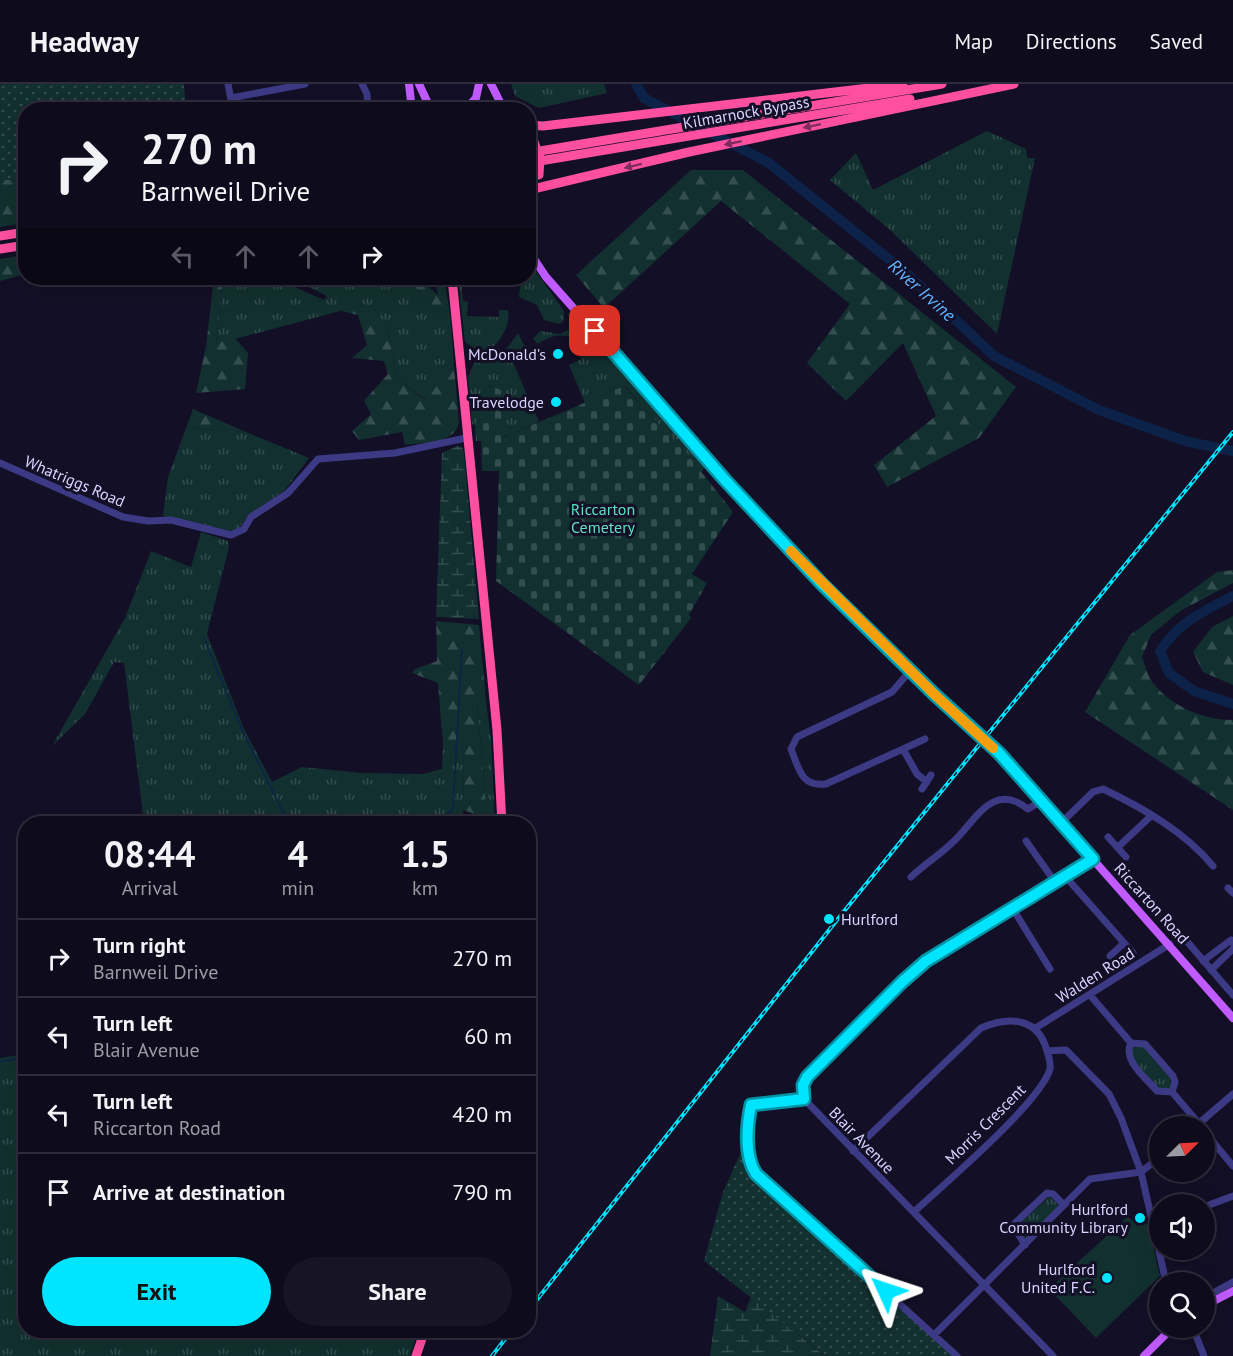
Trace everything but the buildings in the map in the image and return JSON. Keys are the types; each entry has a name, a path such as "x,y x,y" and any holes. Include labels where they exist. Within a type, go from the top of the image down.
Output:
{"highway":[{"path":"536,124 724,107 903,84"},
{"name":"Kilmarnock Bypass","path":"536,152 942,84"},
{"name":"Kilmarnock Bypass","path":"536,162 1005,84"},
{"path":"536,190 689,152 1014,84"},
{"path":"536,147 539,153 539,175 536,181"},
{"path":"1,236 18,233"},
{"path":"0,249 18,247"},
{"path":"453,285 494,706 501,816"},
{"path":"416,1356 422,1338"}],"main road":[{"path":"409,84 411,102"},
{"path":"419,84 427,102"},
{"path":"472,102 476,98 479,84"},
{"path":"491,84 500,102"},
{"name":"Riccarton Road","path":"536,262 546,277 725,480 822,584 910,671 999,753 1233,1018"},
{"path":"1215,1300 1233,1291"},
{"path":"1144,1356 1162,1338"}],"street":[{"path":"228,84 232,102"},
{"path":"231,98 305,84"},
{"path":"362,84 367,94 368,102"},
{"name":"Whatriggs Road","path":"0,463 123,517 148,521 171,520 231,535 244,529 251,517 288,492 318,459 395,453 466,438"},
{"path":"910,671 892,693 797,737 790,749 806,782 813,786 826,784 925,739"},
{"path":"903,749 917,774 927,782"},
{"path":"1061,823 1093,792 1103,789 1196,845 1213,866"},
{"path":"911,876 956,840 986,806 1008,799 1016,800 1028,809 1041,801"},
{"path":"1118,847 1151,816"},
{"path":"1108,837 1126,857"},
{"path":"1026,842 1055,882"},
{"path":"957,1356 750,1166 748,1119 751,1105 804,1099 803,1085 807,1077 926,961 1093,859"},
{"path":"1065,876 1133,953"},
{"path":"1013,909 1050,969"},
{"name":"Riccarton Road","path":"1166,917 1233,995"},
{"path":"1203,961 1226,942 1231,940 1233,943"},
{"path":"1110,956 1124,943"},
{"name":"Walden Road","path":"1034,1029 1170,944"},
{"path":"1211,970 1233,949"},
{"path":"1090,995 1131,1043 1145,1044 1166,1068 1175,1082 1172,1092"},
{"path":"853,1151 981,1028 1000,1020 1020,1021 1034,1029 1045,1041 1047,1051 1066,1050 1109,1094 1141,1172 1149,1202"},
{"path":"1131,1043 1127,1050 1129,1058 1157,1091 1172,1092 1190,1116"},
{"name":"Morris Crescent","path":"914,1212 1032,1097 1046,1080 1051,1065 1047,1051"},
{"path":"1209,1116 1233,1094"},
{"name":"Blair Avenue","path":"804,1099 1053,1356"},
{"path":"1215,1144 1233,1166"},
{"path":"934,1335 1090,1179 1141,1172 1149,1166"},
{"path":"1025,1245 1013,1226 1047,1192 1053,1194 1064,1206"},
{"path":"1215,1202 1233,1196"},
{"path":"1215,1292 1233,1282"},
{"path":"1197,1338 1204,1356"}],"green space":[{"path":"0,84 184,84 185,102 18,102 18,180 0,180"},
{"path":"511,84 604,84 607,93 539,108 536,106 536,102 527,102 515,96"},
{"path":"987,131 1026,149 1027,158 1035,158 997,334 888,228 830,180 856,153 873,190"},
{"path":"691,170 743,170 1016,387 979,438 887,487 874,465 936,416 903,343 846,401 807,363 850,304 721,201 604,308 576,275"},
{"path":"0,180 18,180 18,224 0,227"},
{"path":"18,256 18,276 0,281 0,259"},
{"path":"536,271 564,311 564,320 560,324 544,320 537,305 519,297 520,285 536,285"},
{"path":"213,285 222,285 216,343 235,338 248,353 245,389 196,393 206,346"},
{"path":"222,285 290,285 324,300 327,296 305,285 413,285 442,317 450,313 454,365 426,400 396,378 388,328 370,303 216,344"},
{"path":"413,285 426,285 438,295 436,285 445,285 450,313 442,317"},
{"path":"459,285 462,285 463,301 468,302 467,316 499,317 499,310 508,310 509,315 504,332 489,350 477,350 465,342"},
{"path":"370,303 388,328 396,378 425,400 454,365 459,423 451,435 437,441 405,445 402,432 359,440 352,431 371,414 364,401 388,374 384,361 352,358 367,345 358,315 341,311"},
{"path":"574,327 584,332 619,365 707,466 701,472 625,386 585,403 569,365 581,359 575,339 556,336 538,344 533,339 540,331 560,334"},
{"path":"518,333 525,347 514,352 511,358 539,422 503,437 501,390 491,386 475,425 472,424 468,377 474,363 495,359 502,355"},
{"name":"Riccarton Cemetery","path":"491,386 501,390 504,437 624,386 692,460 733,512 692,574 707,583 689,615 691,618 639,685 496,581 499,471 482,471 481,441 476,441 475,425"},
{"path":"193,409 246,432 186,428"},
{"path":"186,428 246,432 309,458 285,490 247,517 238,530 229,531 163,516 168,477"},
{"path":"457,446 462,447 464,453 479,619 436,617 442,453"},
{"path":"201,532 228,541 229,547 207,634 244,729 272,782 302,767 362,773 422,774 442,769 443,745 464,742 463,816 143,816 124,663 114,662 85,714 52,746 125,618 151,551 191,567"},
{"path":"1233,570 1233,583 1180,611 1151,635 1142,657 1151,680 1169,699 1200,715 1233,720 1233,810 1085,712 1130,635 1217,572"},
{"path":"1233,616 1233,685 1203,672 1193,652 1212,627"},
{"path":"436,621 479,625 486,700 477,701 487,816 463,810 464,743 443,745 438,683 412,673 415,669 437,661"},
{"path":"477,700 486,700 491,742 495,816 487,816"},
{"path":"1135,1045 1144,1046 1170,1077 1171,1086 1168,1090 1158,1090 1132,1058 1131,1049"},
{"path":"18,1055 18,1338 416,1338 410,1356 0,1356 0,1058"},
{"path":"745,1143 747,1165 751,1173 954,1356 826,1356 704,1261 723,1192"},
{"path":"1049,1197 1057,1203 1059,1208 1028,1238 1024,1238 1017,1226"},
{"name":"Hurlford United F.C.","path":"1128,1216 1137,1226 1148,1224 1149,1260 1156,1260 1159,1272 1149,1272 1149,1287 1096,1338 1049,1289"},
{"path":"718,1296 745,1312 751,1297 825,1356 710,1356"}],"waterway":[{"name":"River Irvine","path":"636,84 644,98 769,163 906,273 994,356 1099,410 1185,441 1233,451"},
{"name":"River Irvine","path":"1233,596 1183,625 1160,651 1169,673 1194,691 1233,704"},
{"path":"204,638 242,730 285,816"},
{"path":"446,816 453,808 462,648"},
{"path":"0,1061 18,1059"}],"railway":[{"path":"536,1301 841,915 1233,432"},
{"path":"492,1356 506,1338"}],"slow traffic":[{"path":"791,551 934,694 993,748"}],"place":[{"name":"McDonald's","path":"558,354"},
{"name":"Travelodge","path":"556,402"},
{"name":"Hurlford","path":"829,919"},
{"name":"Hurlford Community Library","path":"1140,1218"},
{"name":"Hurlford United F.C.","path":"1107,1278"}],"route":[{"path":"595,331 725,480 822,584 934,694 999,753 1093,859 926,961 807,1077 802,1092 804,1099 751,1105 748,1119 750,1166 756,1174 886,1291"}]}
